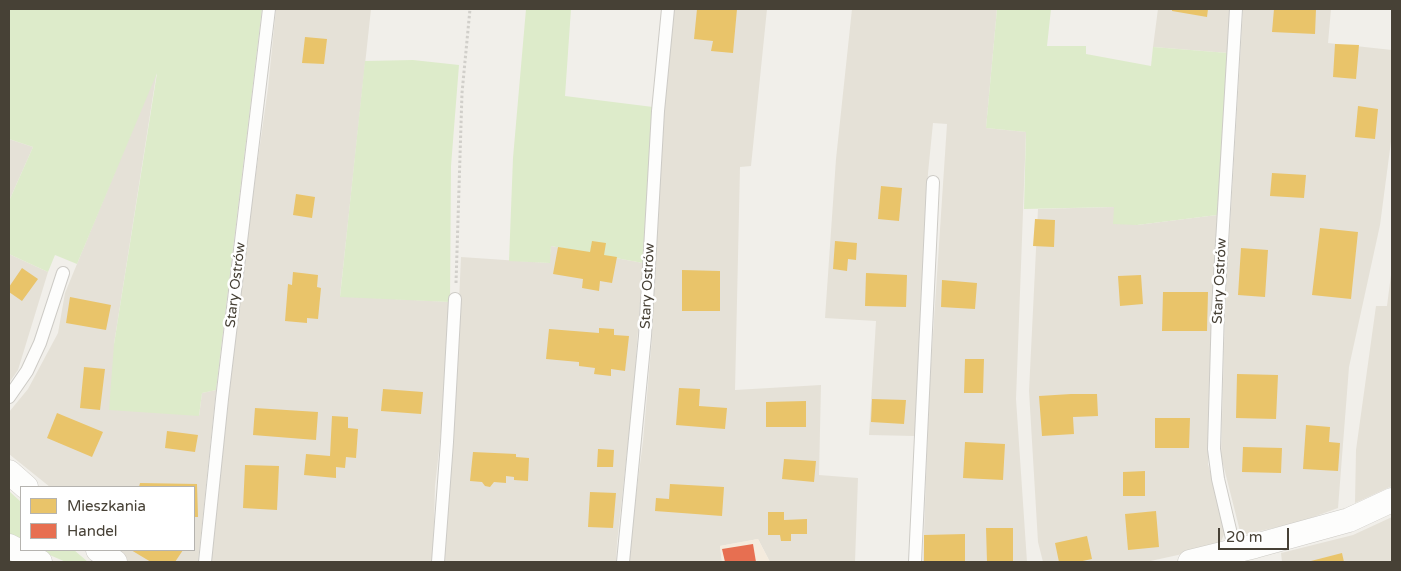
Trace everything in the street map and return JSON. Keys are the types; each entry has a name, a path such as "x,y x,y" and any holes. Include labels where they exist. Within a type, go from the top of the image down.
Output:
{"street":[{"path":"9,472 25,486"},
{"path":"1190,562 1349,520 1392,500"},
{"path":"9,546 40,562"},
{"path":"99,551 114,562"}],"lane":[{"name":"Stary Ostrów","path":"205,562 222,399 269,9"},
{"name":"Stary Ostrów","path":"623,562 645,336 658,111 668,9"},
{"name":"Stary Ostrów","path":"1235,551 1218,479 1214,449 1218,309 1236,9"},
{"path":"915,562 932,182"},
{"path":"9,397 27,371 40,342 63,273"},
{"path":"438,562 448,442 455,300"}],"path":[{"path":"455,300 462,93 470,9"}],"shaded area":[{"path":"276,9 371,9 340,296 450,302 443,415 435,486 433,562 210,562 247,237 268,88"},
{"path":"674,9 767,9 751,166 740,167 735,390 821,385 819,475 858,478 855,562 770,562 758,539 720,546 722,562 630,562 630,542 643,441 652,338 658,162"},
{"path":"852,9 997,9 986,128 1026,132 1016,399 1027,562 923,562 929,395 947,124 933,123 928,173 920,376 915,436 869,435 876,321 825,318 836,159"},
{"path":"1158,9 1231,9 1228,53 1153,47"},
{"path":"1243,9 1331,9 1328,43 1392,50 1392,134 1380,225 1349,367 1338,508 1297,523 1241,535 1221,456 1225,310"},
{"path":"157,70 114,344 199,416 202,393 216,390 198,562 128,562 117,551 195,551 195,486 49,486 9,454 9,412 28,389 58,333 65,293"},
{"path":"9,139 33,147 9,201"},
{"path":"1114,207 1137,225 1217,215 1208,464 1226,530 1219,546 1146,562 1043,562 1038,542 1029,391 1038,209"},
{"path":"551,246 643,263 633,398 616,562 443,562 453,434 461,257 549,263"},
{"path":"9,254 48,272 18,370 9,383"},
{"path":"1391,275 1392,486 1355,503 1356,450 1376,306 1387,306"},
{"path":"1392,517 1392,562 1282,562 1281,553 1353,535"},
{"path":"758,539 770,562 722,562 720,546"}],"green space":[{"path":"9,9 262,9 216,390 202,393 199,416 109,410 114,344 157,73 77,264 55,255 48,272 9,254 9,201 33,147 9,139"},
{"path":"526,9 571,9 565,96 653,107 643,263 551,246 550,263 509,261 513,158"},
{"path":"997,9 1051,9 1047,46 1086,46 1086,54 1151,66 1153,47 1228,53 1217,215 1137,225 1113,224 1114,207 1024,209 1026,132 986,128"},
{"path":"413,60 459,65 451,166 450,302 340,297 365,61"},
{"path":"9,491 20,501 20,542 9,537"},
{"path":"40,551 75,551 88,562 66,562"}],"building: Mieszkania":[{"path":"697,9 737,9 733,53 711,51 713,41 694,39"},
{"path":"1172,9 1208,9 1207,17 1172,11"},
{"path":"1274,9 1316,9 1315,34 1272,32"},
{"path":"305,37 327,39 324,64 302,63"},
{"path":"1335,44 1359,45 1356,79 1333,77"},
{"path":"1358,106 1378,109 1375,139 1355,137"},
{"path":"1272,173 1306,175 1304,198 1270,196"},
{"path":"881,186 902,188 899,221 878,219"},
{"path":"296,194 315,197 312,218 293,215"},
{"path":"1035,219 1055,220 1054,247 1033,246"},
{"path":"1320,228 1358,232 1351,299 1312,295"},
{"path":"592,241 606,243 604,255 617,257 612,283 600,281 599,291 582,288 583,279 553,274 558,247 590,252"},
{"path":"835,241 857,243 856,260 848,259 847,271 833,269"},
{"path":"1241,248 1268,250 1265,297 1238,295"},
{"path":"22,268 38,279 22,301 9,292 9,287"},
{"path":"682,270 720,271 720,311 682,311"},
{"path":"293,272 318,275 317,287 321,288 318,319 307,318 307,323 285,321 288,284 292,285"},
{"path":"866,273 907,275 906,307 865,306"},
{"path":"1141,275 1143,304 1120,306 1118,276"},
{"path":"942,280 977,283 975,309 941,307"},
{"path":"1163,292 1208,292 1207,331 1162,331"},
{"path":"70,297 111,305 106,330 66,323"},
{"path":"599,328 614,329 614,335 629,336 625,371 611,369 611,376 594,374 595,368 579,366 579,362 546,359 549,329 599,333"},
{"path":"965,359 984,359 983,393 964,393"},
{"path":"84,367 105,369 100,410 80,408"},
{"path":"1237,374 1278,375 1276,419 1236,418"},
{"path":"679,388 700,389 699,406 727,408 725,429 676,425"},
{"path":"383,389 423,392 421,414 381,411"},
{"path":"1097,394 1098,416 1073,417 1074,434 1042,436 1039,396"},
{"path":"872,399 906,400 904,424 871,422"},
{"path":"806,401 806,427 766,427 766,402"},
{"path":"255,408 318,412 316,440 253,435"},
{"path":"57,413 103,432 92,457 47,438"},
{"path":"332,416 348,417 348,428 358,429 356,458 346,457 345,468 336,467 336,478 304,475 306,454 330,456"},
{"path":"1155,418 1190,418 1189,448 1155,448"},
{"path":"1306,425 1330,427 1329,442 1340,443 1338,471 1303,469"},
{"path":"167,431 198,435 195,452 165,448"},
{"path":"965,442 1005,444 1003,480 963,478"},
{"path":"1243,447 1282,448 1281,473 1242,472"},
{"path":"598,449 614,450 613,467 597,467"},
{"path":"473,452 516,454 516,457 529,458 528,481 514,480 514,477 506,476 506,483 494,482 490,487 485,486 482,482 470,481"},
{"path":"784,459 816,461 814,482 782,479"},
{"path":"245,465 279,466 277,510 243,508"},
{"path":"1145,471 1145,496 1123,496 1123,472"},
{"path":"140,483 197,484 198,517 195,517 195,486 139,486"},
{"path":"670,484 724,487 722,516 655,511 656,498 669,499"},
{"path":"590,492 616,493 613,528 588,527"},
{"path":"1156,511 1159,547 1128,550 1125,514"},
{"path":"768,512 784,512 784,520 807,519 807,534 791,534 791,541 781,541 780,535 768,535"},
{"path":"986,528 1013,528 1013,562 987,562"},
{"path":"965,534 965,562 924,562 924,535"},
{"path":"1087,536 1092,559 1078,562 1059,562 1055,543"},
{"path":"133,551 182,551 175,562 151,562"},
{"path":"1342,553 1344,562 1307,562"}],"building: Handel":[{"path":"753,544 756,562 725,562 722,549"}]}
